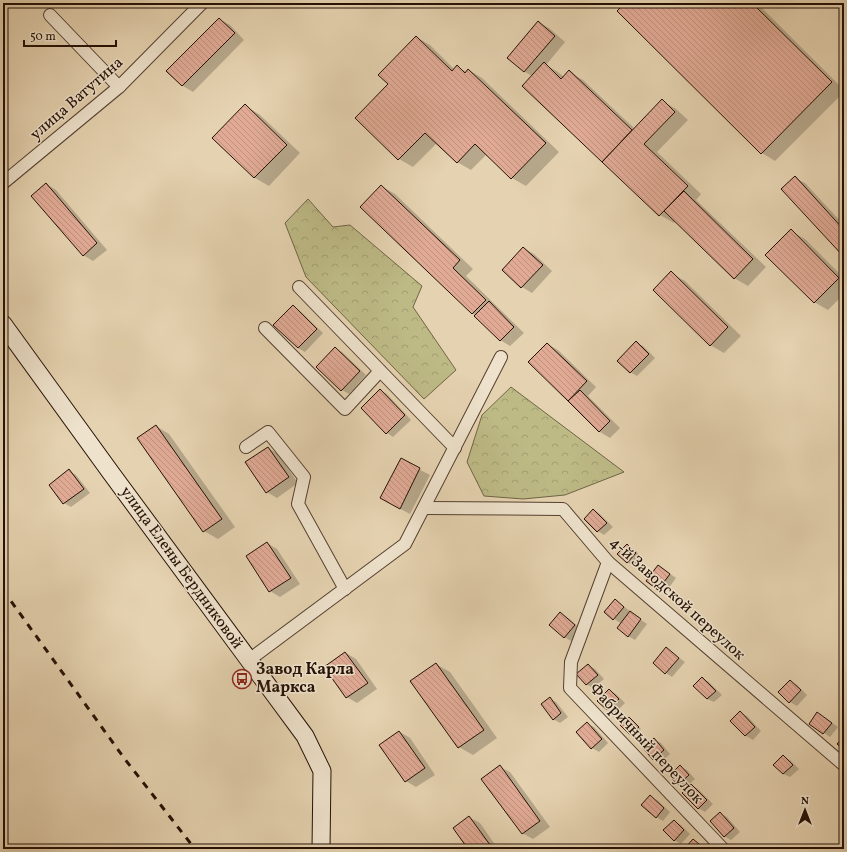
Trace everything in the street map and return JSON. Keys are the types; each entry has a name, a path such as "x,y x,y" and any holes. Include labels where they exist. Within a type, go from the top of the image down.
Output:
{"street":[{"name":"улица Ватутина","path":"3,183 119,87 202,3"},
{"path":"50,15 119,87"},
{"path":"299,287 455,448"},
{"name":"улица Елены Бердниковой","path":"3,324 305,736 322,771 322,849"},
{"path":"265,328 345,409 380,371"},
{"path":"249,660 405,544 500,358"},
{"path":"246,447 268,432 304,477 298,504 345,589"},
{"name":"4-й Заводской переулок","path":"424,508 563,509 608,562 844,766"},
{"name":"Фабричный переулок","path":"608,562 571,662 570,688 723,849"}],"green space":[{"path":"308,199 333,227 350,225 422,286 413,307 456,370 424,399 306,277 285,223"},
{"path":"511,387 624,472 565,495 523,499 484,496 467,462 482,415"}],"building":[{"path":"625,3 752,3 832,82 761,154 617,11"},
{"path":"219,18 235,33 182,86 166,71"},
{"path":"538,21 555,36 524,72 507,58"},
{"path":"416,36 452,71 457,65 465,73 468,69 546,143 511,179 475,144 457,163 425,133 398,160 355,118 388,84 378,75"},
{"path":"544,62 561,79 569,70 632,130 602,162 522,86"},
{"path":"662,99 675,112 644,144 688,186 659,216 602,162"},
{"path":"245,104 287,145 254,178 212,138"},
{"path":"795,176 844,230 844,257 781,189"},
{"path":"46,183 97,243 83,256 31,196"},
{"path":"381,185 460,260 453,268 486,300 472,314 360,207"},
{"path":"684,191 753,259 734,279 664,211"},
{"path":"791,229 839,278 814,303 765,255"},
{"path":"523,247 543,265 521,288 502,270"},
{"path":"671,271 728,327 710,346 653,290"},
{"path":"489,301 514,327 500,341 474,316"},
{"path":"293,305 317,329 298,348 273,325"},
{"path":"636,341 649,354 630,373 617,361"},
{"path":"547,343 587,381 568,401 528,362"},
{"path":"335,347 360,371 341,391 316,367"},
{"path":"380,389 405,415 386,434 361,408"},
{"path":"580,390 610,421 599,432 568,401"},
{"path":"156,425 222,519 203,532 137,438"},
{"path":"268,447 289,477 266,493 245,462"},
{"path":"401,458 420,468 400,509 380,498"},
{"path":"69,469 84,489 63,504 49,485"},
{"path":"593,509 607,523 597,532 584,519"},
{"path":"267,542 291,578 269,592 246,556"},
{"path":"627,544 636,553 627,563 617,554"},
{"path":"658,565 670,574 658,590 646,581"},
{"path":"615,599 624,607 613,620 604,612"},
{"path":"630,611 641,619 628,637 617,628"},
{"path":"560,612 575,625 564,638 549,625"},
{"path":"666,647 679,658 665,674 653,663"},
{"path":"345,652 368,683 346,698 324,667"},
{"path":"436,663 484,730 458,748 410,681"},
{"path":"588,664 598,675 586,685 576,674"},
{"path":"702,677 716,691 707,699 693,686"},
{"path":"790,680 801,690 789,703 778,692"},
{"path":"609,689 619,699 607,710 597,701"},
{"path":"550,697 561,713 553,720 541,704"},
{"path":"740,711 755,727 745,736 730,721"},
{"path":"817,712 832,723 823,734 809,724"},
{"path":"629,717 639,727 630,735 620,725"},
{"path":"587,722 602,739 591,749 576,732"},
{"path":"399,731 425,768 405,782 379,745"},
{"path":"844,736 844,749 837,744"},
{"path":"654,738 664,750 653,760 643,748"},
{"path":"783,755 793,765 783,774 773,765"},
{"path":"500,765 540,821 522,834 481,779"},
{"path":"680,765 689,775 678,785 669,776"},
{"path":"691,784 707,800 698,809 682,793"},
{"path":"650,795 664,808 656,818 641,805"},
{"path":"720,812 734,828 724,837 710,821"},
{"path":"469,816 493,849 468,849 453,828"},
{"path":"674,820 684,830 674,841 663,830"},
{"path":"693,839 705,849 684,849"}],"railway":[{"path":"3,590 124,758 195,849"}],"place":[{"name":"Завод Карла Маркса","path":"242,679"}]}
